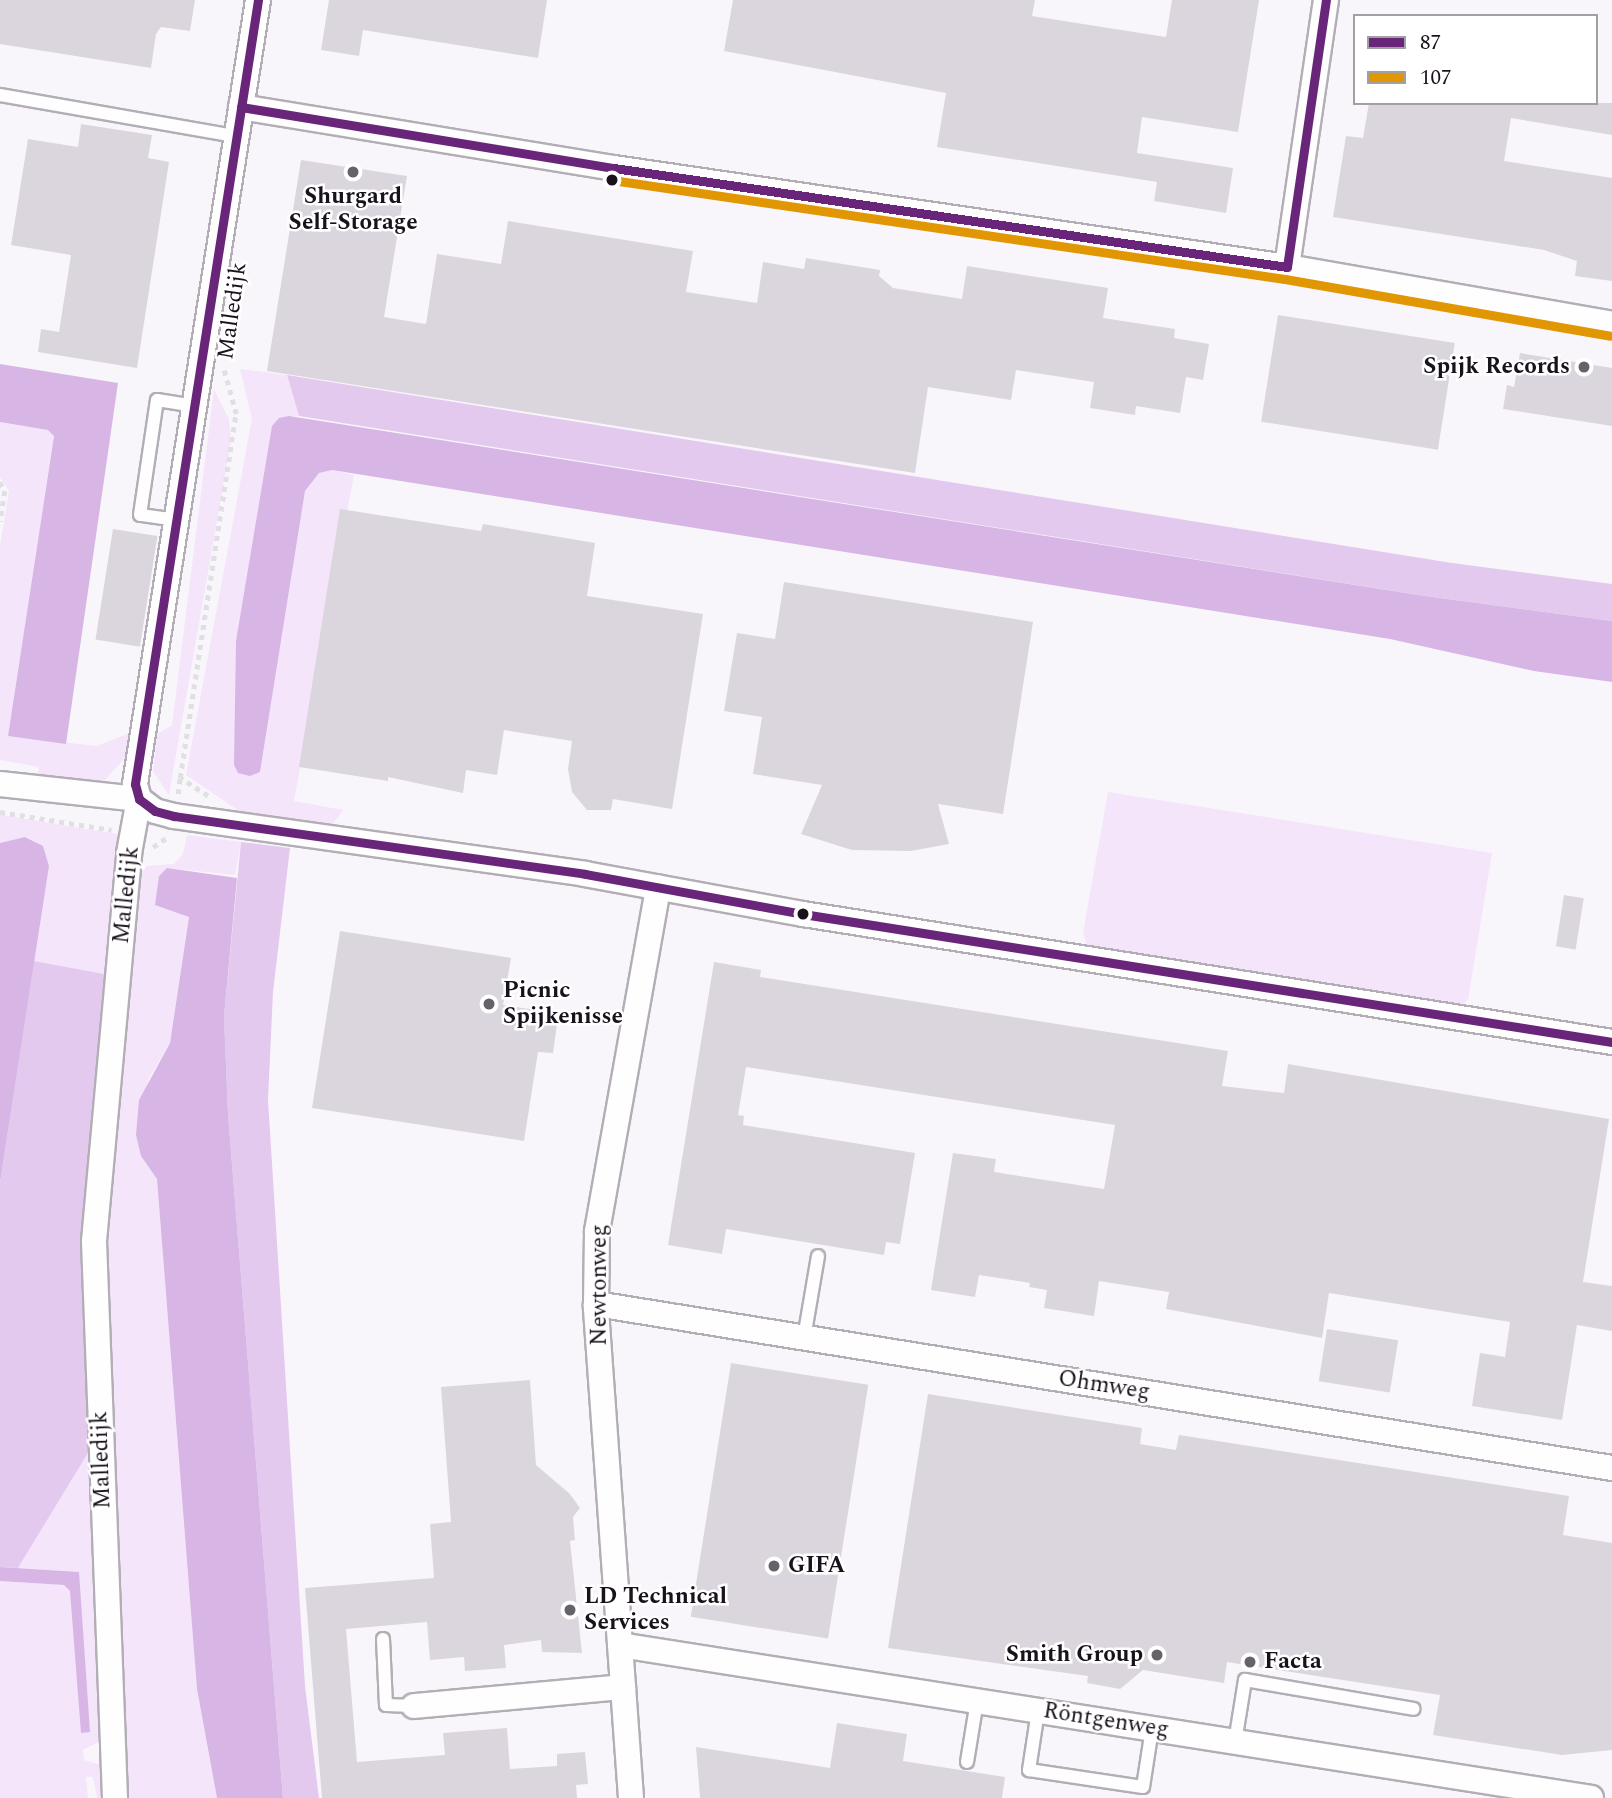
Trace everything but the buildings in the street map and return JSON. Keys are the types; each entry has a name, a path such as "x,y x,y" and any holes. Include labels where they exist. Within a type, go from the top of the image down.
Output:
{"street":[{"name":"Malledijk","path":"115,1798 94,1241 139,799 135,785 258,0"},
{"path":"1287,267 1326,0"},
{"path":"241,107 628,170 1287,267 1612,324"},
{"path":"0,784 139,799 155,811 174,816 658,887 816,916 1612,1042"},
{"name":"Newtonweg","path":"631,1798 596,1304 597,1231 658,887"},
{"name":"Ohmweg","path":"596,1304 1612,1468"},
{"name":"Röntgenweg","path":"620,1645 1591,1798"},
{"path":"414,1706 623,1687"}],"lane":[{"path":"0,96 236,136"},
{"path":"177,520 140,515 157,400 194,406"},
{"path":"804,1338 818,1256"},
{"path":"383,1639 386,1705 414,1706"},
{"path":"1235,1742 1245,1681 1414,1709"},
{"path":"967,1762 976,1701"},
{"path":"1038,1711 1029,1770 1143,1787 1152,1729"}],"path":[{"name":"Malledijk","path":"214,800 180,778 236,414 224,368 226,355"},
{"path":"0,482 5,491 0,522"},
{"path":"0,812 134,834"}],"shaded area":[{"path":"0,364 118,383 66,744 8,736 54,436 48,430 0,422"},
{"path":"240,369 287,375 299,416 279,418 260,772 305,491 319,473 332,470 354,475 294,801 343,810 333,824 242,813 186,775 252,419"},
{"path":"287,375 1452,563 1612,584 1612,621 1425,596 299,416"},
{"path":"214,389 229,419 231,441 169,795 153,771 157,734 172,725"},
{"path":"289,416 1425,596 1612,621 1612,682 1534,671 1390,639 332,470 319,473 305,491 260,772 250,776 238,773 234,765 236,641 272,426 279,418"},
{"path":"0,422 49,430 54,435 8,736 97,746 132,732 130,752 100,786 36,780 39,767 0,760 0,546 9,491 0,477"},
{"path":"1108,792 1492,853 1468,1000 1462,1004 1087,945 1083,933"},
{"path":"0,815 124,835 110,975 34,961 49,866 43,846 26,837 0,843"},
{"path":"187,835 241,842 235,875 167,868 189,916 170,1043 148,1080 141,1156 157,1179 197,1689 217,1798 128,1798 119,1757 104,1268 139,875 147,866 174,864 183,854"},
{"path":"25,837 43,846 49,866 0,1183 0,843"},
{"path":"241,842 290,848 273,992 268,1100 305,1686 319,1798 283,1798 228,1114 224,1016"},
{"path":"167,868 237,878 224,1016 228,1114 283,1798 217,1798 197,1689 157,1179 141,1156 136,1135 139,1100 170,1043 189,917 155,905 159,876"},
{"path":"34,961 110,975 94,1443 18,1568 0,1567 0,1183"},
{"path":"94,1443 102,1730 99,1742 83,1750 84,1760 101,1765 111,1798 97,1798 93,1777 86,1777 88,1798 0,1798 0,1581 65,1585 70,1591 78,1572 18,1568"},
{"path":"0,1567 79,1572 90,1732 81,1733 70,1591 64,1585 0,1581"}],"transit line":[{"name":"87","path":"258,0 135,784 139,799 155,811 174,816 585,874 803,914 1612,1042"},
{"name":"87","path":"241,107 614,168 1287,267 1326,0"},
{"name":"107","path":"612,180 1285,279 1610,336"}],"place":[{"name":"Shurgard Self-Storage","path":"353,172"},
{"name":"Spijk Records","path":"1584,367"},
{"name":"Picnic Spijkenisse","path":"489,1004"},
{"name":"GIFA","path":"774,1566"},
{"name":"LD Technical Services","path":"570,1610"},
{"name":"Smith Group","path":"1157,1655"},
{"name":"Facta","path":"1250,1662"}]}
